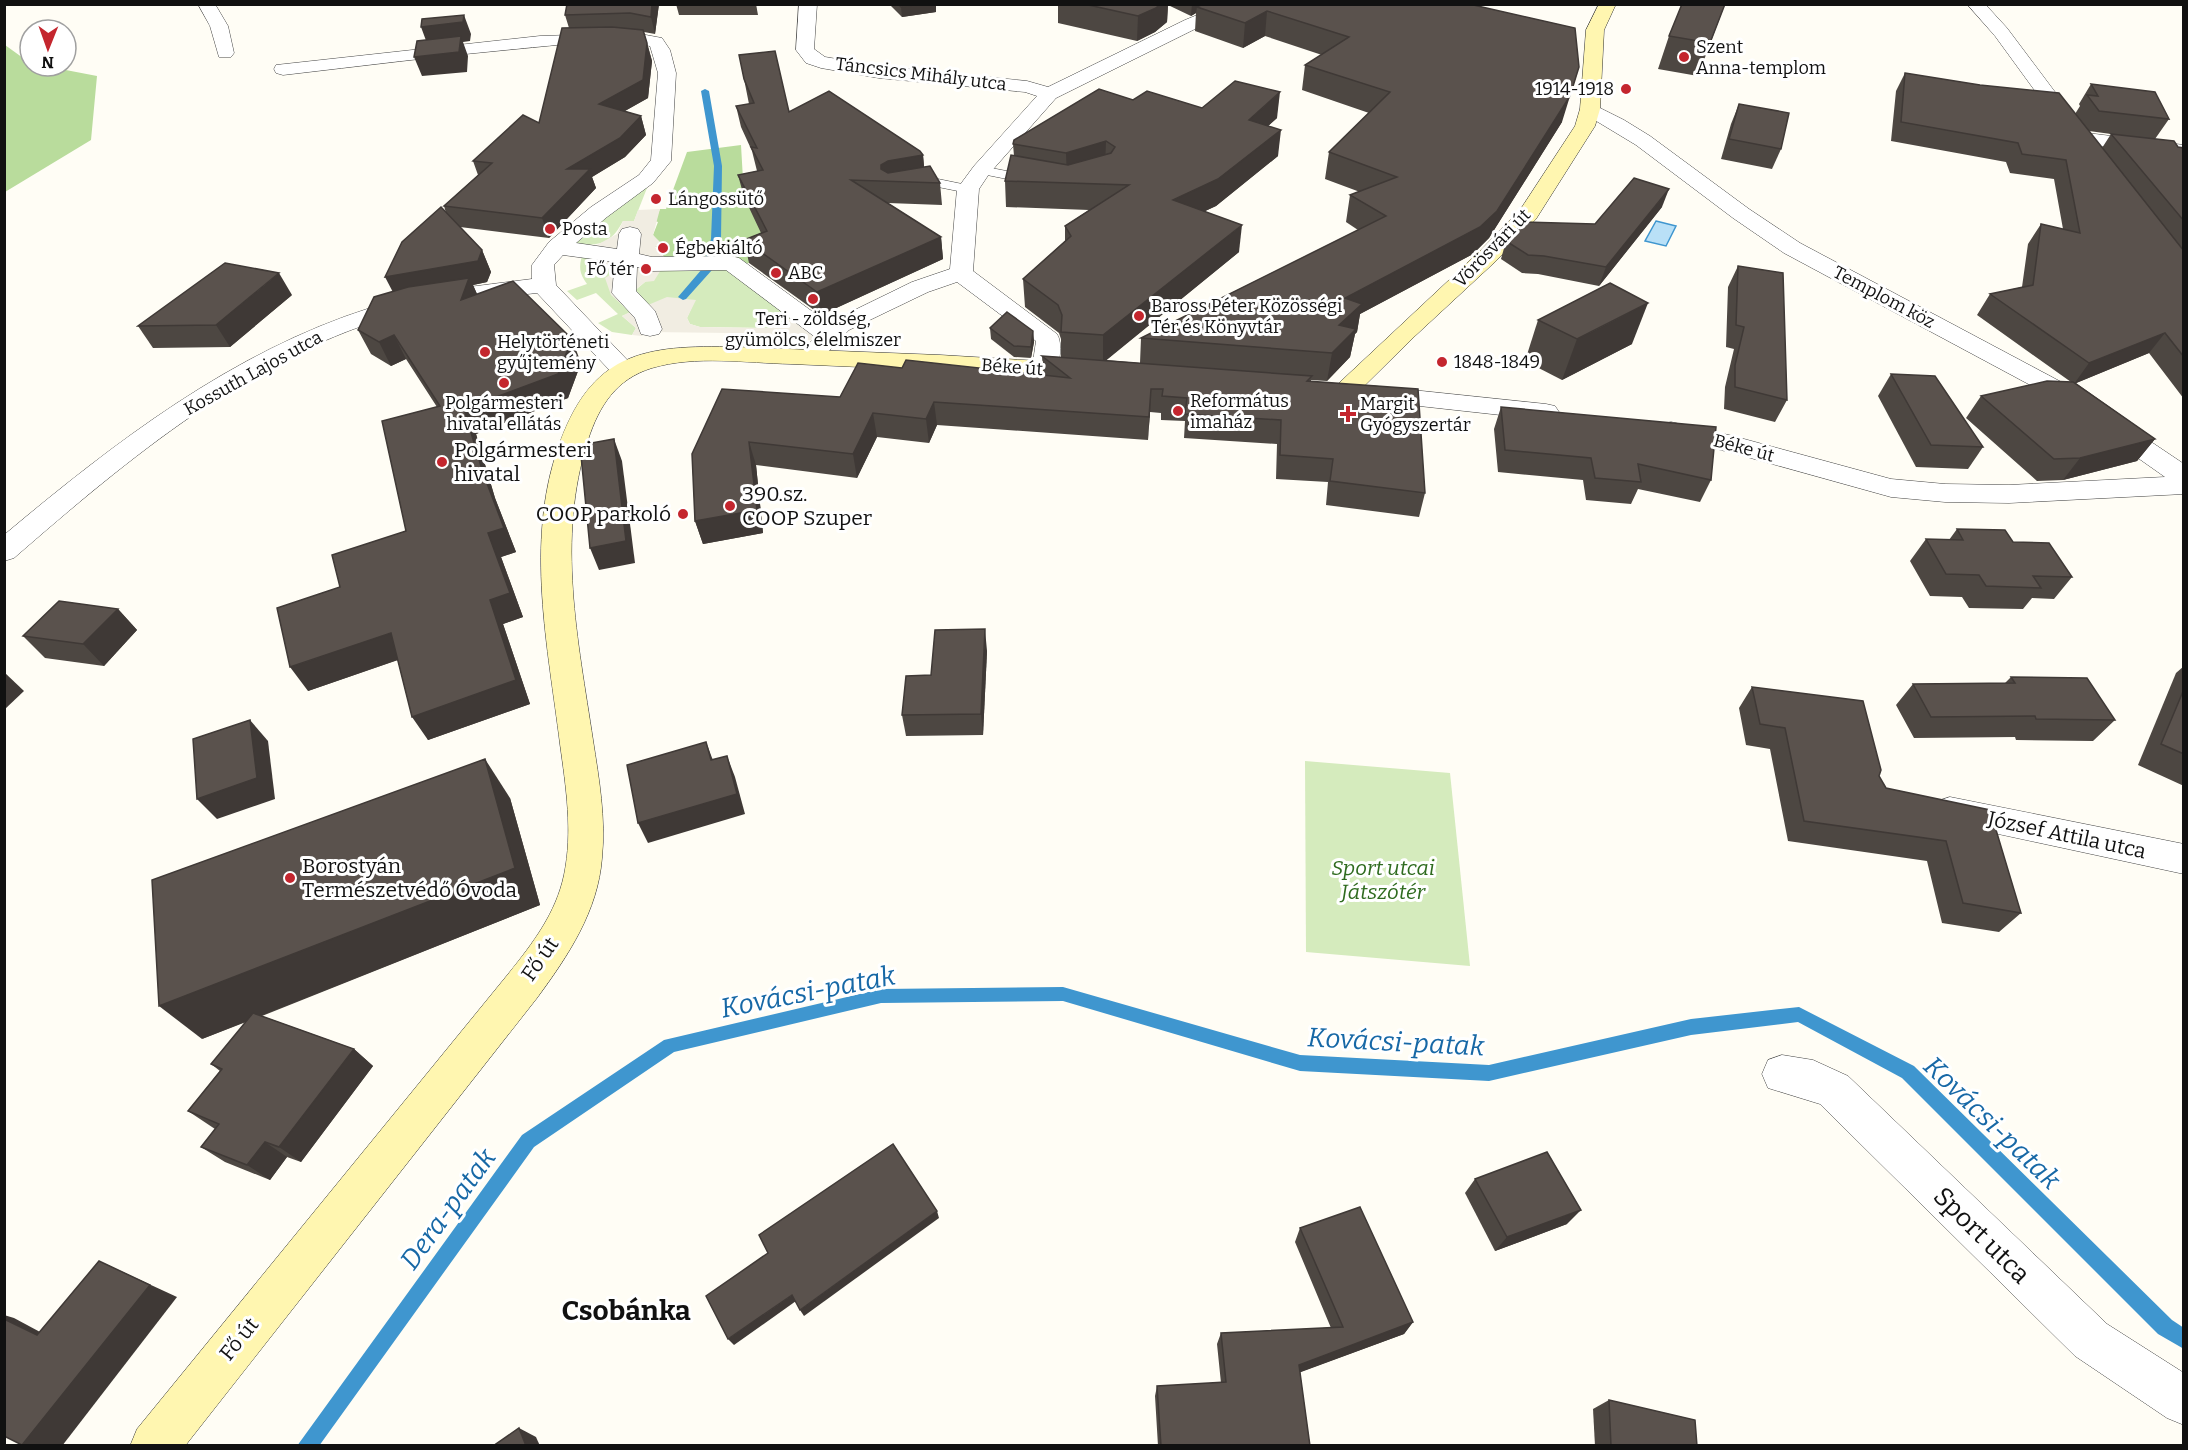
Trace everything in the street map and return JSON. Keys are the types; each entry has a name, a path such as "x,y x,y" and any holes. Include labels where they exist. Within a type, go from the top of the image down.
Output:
{"main road":[{"name":"Vörösvári út","path":"1344,392 1488,256 1528,214 1585,126 1590,109 1595,30 1608,4"},
{"name":"Béke út","path":"623,370 673,356 718,354 1117,374"},
{"name":"Fő út","path":"154,1446 496,1018 549,950 571,912 582,875 587,816 556,583 555,520 567,454 582,418 603,384 623,370"},
{"path":"1292,388 1344,392"}],"street":[{"path":"206,4 219,26 225,53"},
{"name":"Táncsics Mihály utca","path":"808,4 805,22 806,50 813,59 821,62 879,72 1027,87 1049,94"},
{"path":"961,273 968,189 981,170 1049,94 1191,24 1240,4"},
{"path":"1975,4 2001,32 2093,156"},
{"path":"1169,14 1191,24"},
{"path":"283,69 552,41 652,39 661,50 667,73 661,161 650,175 557,247 543,265 544,285 560,307 623,370"},
{"name":"Templom köz","path":"1590,109 1616,122 1659,150 1741,214 1791,248 2058,390 2184,477"},
{"path":"2079,138 2184,151"},
{"path":"624,194 632,206 624,293 647,316 650,329"},
{"path":"557,247 628,257 652,264 731,263 835,330"},
{"path":"809,357 835,330 920,287 961,273"},
{"path":"961,273 1048,339 1045,369"},
{"name":"Kossuth Lajos utca","path":"4,551 118,458 196,400 299,345 379,313 428,301 544,285"},
{"path":"1344,392 1426,398 1574,415"},
{"name":"Béke út","path":"1647,426 1733,444 1856,480 1902,489 1945,493 2009,494 2184,485"},
{"name":"József Attila utca","path":"1924,805 2184,859"},
{"name":"Sport utca","path":"1782,1074 1813,1080 1834,1090 2091,1340 2184,1401"}],"lane":[{"path":"981,170 1049,183"},
{"path":"899,187 933,182 968,189"}],"green space":[{"path":"5,45 18,54 18,78 78,78 78,72 97,76 91,140 5,192"},
{"path":"741,145 744,197 770,235 770,254 744,265 667,260 655,246 660,244 653,235 658,222 655,221 660,209 666,209 687,152"},
{"path":"643,188 647,188 634,221 623,221 613,235 602,243 570,244"},
{"path":"582,255 599,256 613,273 631,312 622,316 636,328 632,335 612,332 598,323 618,314 596,293 577,300 567,291 587,284 580,270"},
{"path":"721,265 796,316 770,328 700,327 690,324 687,318 695,300 648,305 633,292 663,267"},
{"name":"Sport utcai Játszótér","path":"1305,761 1450,773 1470,966 1306,952"}],"shaded area":[{"path":"660,209 653,235 661,243 655,247 667,260 654,281 645,282 633,292 648,305 667,297 696,300 687,318 690,324 700,327 770,328 795,317 817,319 852,336 850,341 738,338 730,333 649,332 642,336 632,335 636,328 622,316 630,312 611,295 605,278 613,273 599,256 595,246 617,234 623,221 634,221 638,210"}],"water":[{"path":"1656,221 1676,226 1666,246 1645,241"}],"building":[{"path":"567,4 652,4 651,17 630,13 565,15"},
{"path":"898,4 919,4 901,7"},
{"path":"1084,4 1160,4 1138,16"},
{"path":"1203,4 1469,4 1575,28 1579,67 1570,96 1497,211 1480,227 1345,298 1362,304 1339,325 1356,329 1332,353 1141,338 1386,216 1350,195 1397,177 1329,152 1390,92 1305,65 1349,37 1267,11 1245,23 1197,7"},
{"path":"1682,4 1725,4 1710,43 1669,36"},
{"path":"464,15 463,22 421,27 422,19"},
{"path":"612,27 643,30 647,43 643,80 599,104 641,116 620,138 567,169 590,169 542,218 444,206 492,163 473,161 523,115 539,123 562,28"},
{"path":"461,36 459,52 414,57 417,41"},
{"path":"775,51 789,112 829,91 920,151 923,155 888,161 881,165 881,169 888,173 930,166 940,183 851,180 941,237 817,292 744,240 767,231 738,175 763,170 751,147 757,148 736,106 754,103 744,79 739,55"},
{"path":"1905,73 1980,85 2059,93 2184,251 2184,357 2165,333 2089,363 1990,294 2033,285 2041,224 2080,233 2066,160 2022,154 2018,143 1901,122"},
{"path":"1235,81 1280,92 1249,120 1281,130 1218,179 1173,200 1242,225 1103,335 1061,332 1062,315 1058,305 1023,279 1071,236 1065,226 1129,185 1005,181 1011,155 1068,165 1111,153 1115,147 1106,141 1066,153 1013,144 1014,140 1099,89 1133,100 1147,91 1202,108"},
{"path":"2091,84 2155,92 2169,119 2099,111 2087,95 2098,96"},
{"path":"1739,104 1789,113 1781,149 1729,139"},
{"path":"2111,134 2174,141 2178,147 2184,148 2184,221"},
{"path":"1634,178 1669,189 1606,267 1528,255 1506,241 1524,222 1595,224"},
{"path":"441,207 482,250 478,261 385,277 402,242"},
{"path":"225,263 279,273 216,325 138,326"},
{"path":"1738,266 1783,273 1787,400 1735,387 1735,365 1744,327 1736,325"},
{"path":"469,278 461,300 513,281 572,339 558,374 464,409 483,473 504,528 488,533 510,593 490,600 516,680 412,717 391,633 290,667 277,608 340,587 332,555 406,531 382,421 440,406 394,335 379,342 358,330 374,297 408,287"},
{"path":"1610,283 1648,303 1577,339 1538,320"},
{"path":"1007,312 1033,331 1031,347 1014,346 990,328"},
{"path":"1042,356 1312,376 1307,381 1418,389 1425,493 1330,481 1333,459 1280,455 1281,420 1185,414 1187,398 1162,396 1163,389 1151,389 1149,417 934,402 926,419 873,413 853,454 749,442 757,510 695,521 692,454 722,389 840,397 858,363 902,368 906,360 1070,378"},
{"path":"1891,374 1935,376 1983,447 1931,445"},
{"path":"2047,381 2073,382 2155,439 2080,458 2054,459 1981,396"},
{"path":"1501,407 1716,427 1711,480 1638,464 1641,482 1595,478 1591,458 1505,450"},
{"path":"614,439 626,541 590,548 580,445"},
{"path":"1957,529 2005,530 2013,542 2049,543 2072,577 2033,576 2041,588 1986,586 1979,575 1946,574 1926,539 1963,540"},
{"path":"59,601 118,609 83,644 23,636"},
{"path":"985,629 981,714 902,715 906,676 931,675 935,630"},
{"path":"2011,677 2087,678 2115,720 2036,719 2035,716 1931,717 1913,684 2015,683"},
{"path":"1752,687 1863,701 1881,770 1879,776 1886,788 1990,810 2021,913 1963,903 1946,841 1804,821 1785,728 1760,724"},
{"path":"2184,689 2184,754 2161,744"},
{"path":"250,720 257,778 197,799 193,739"},
{"path":"706,742 711,760 727,756 737,794 638,823 627,765"},
{"path":"485,759 515,868 159,1006 152,880"},
{"path":"253,1013 354,1049 279,1147 265,1142 247,1165 201,1147 219,1124 188,1111 222,1069 211,1064"},
{"path":"893,1144 937,1211 800,1310 792,1295 728,1339 706,1296 768,1253 759,1235"},
{"path":"1547,1152 1581,1210 1507,1237 1475,1179"},
{"path":"1360,1207 1413,1322 1299,1365 1310,1446 1161,1446 1157,1386 1226,1382 1221,1333 1343,1327 1300,1228"},
{"path":"99,1261 150,1285 22,1445 4,1436 4,1319 37,1335"},
{"path":"1609,1400 1695,1420 1697,1446 1611,1446"},
{"path":"519,1428 526,1446 493,1446"}],"waterway":[{"name":"Dera-patak","path":"683,297 707,270 716,239 718,166 705,91"},
{"name":"Kovácsi-patak","path":"307,1446 528,1141 670,1045 881,996 1063,994 1300,1063 1489,1073 1691,1027 1799,1014 1908,1072 2165,1327 2184,1340"}],"place":[{"name":"Szent Anna-templom","path":"1684,57"},
{"name":"1914-1918","path":"1626,89"},
{"name":"Lángossütő","path":"656,199"},
{"name":"Posta","path":"550,229"},
{"name":"Égbekiáltó","path":"663,248"},
{"name":"Fő tér","path":"646,269"},
{"name":"ABC","path":"776,273"},
{"name":"Teri - zöldség, gyümölcs, élelmiszer","path":"813,299"},
{"name":"Baross Péter Közösségi Tér és Könyvtár","path":"1139,316"},
{"name":"Helytörténeti gyűjtemény","path":"485,352"},
{"name":"1848-1849","path":"1442,362"},
{"name":"Polgármesteri hivatal ellátás","path":"504,383"},
{"name":"Református imaház","path":"1178,411"},
{"name":"Margit Gyógyszertár","path":"1348,414"},
{"name":"Polgármesteri hivatal","path":"442,462"},
{"name":"390.sz. COOP Szuper","path":"730,506"},
{"name":"COOP parkoló","path":"683,514"},
{"name":"Borostyán Természetvédő Óvoda","path":"290,878"}],"district":[{"name":"Csobánka","path":"626,1310"}]}
